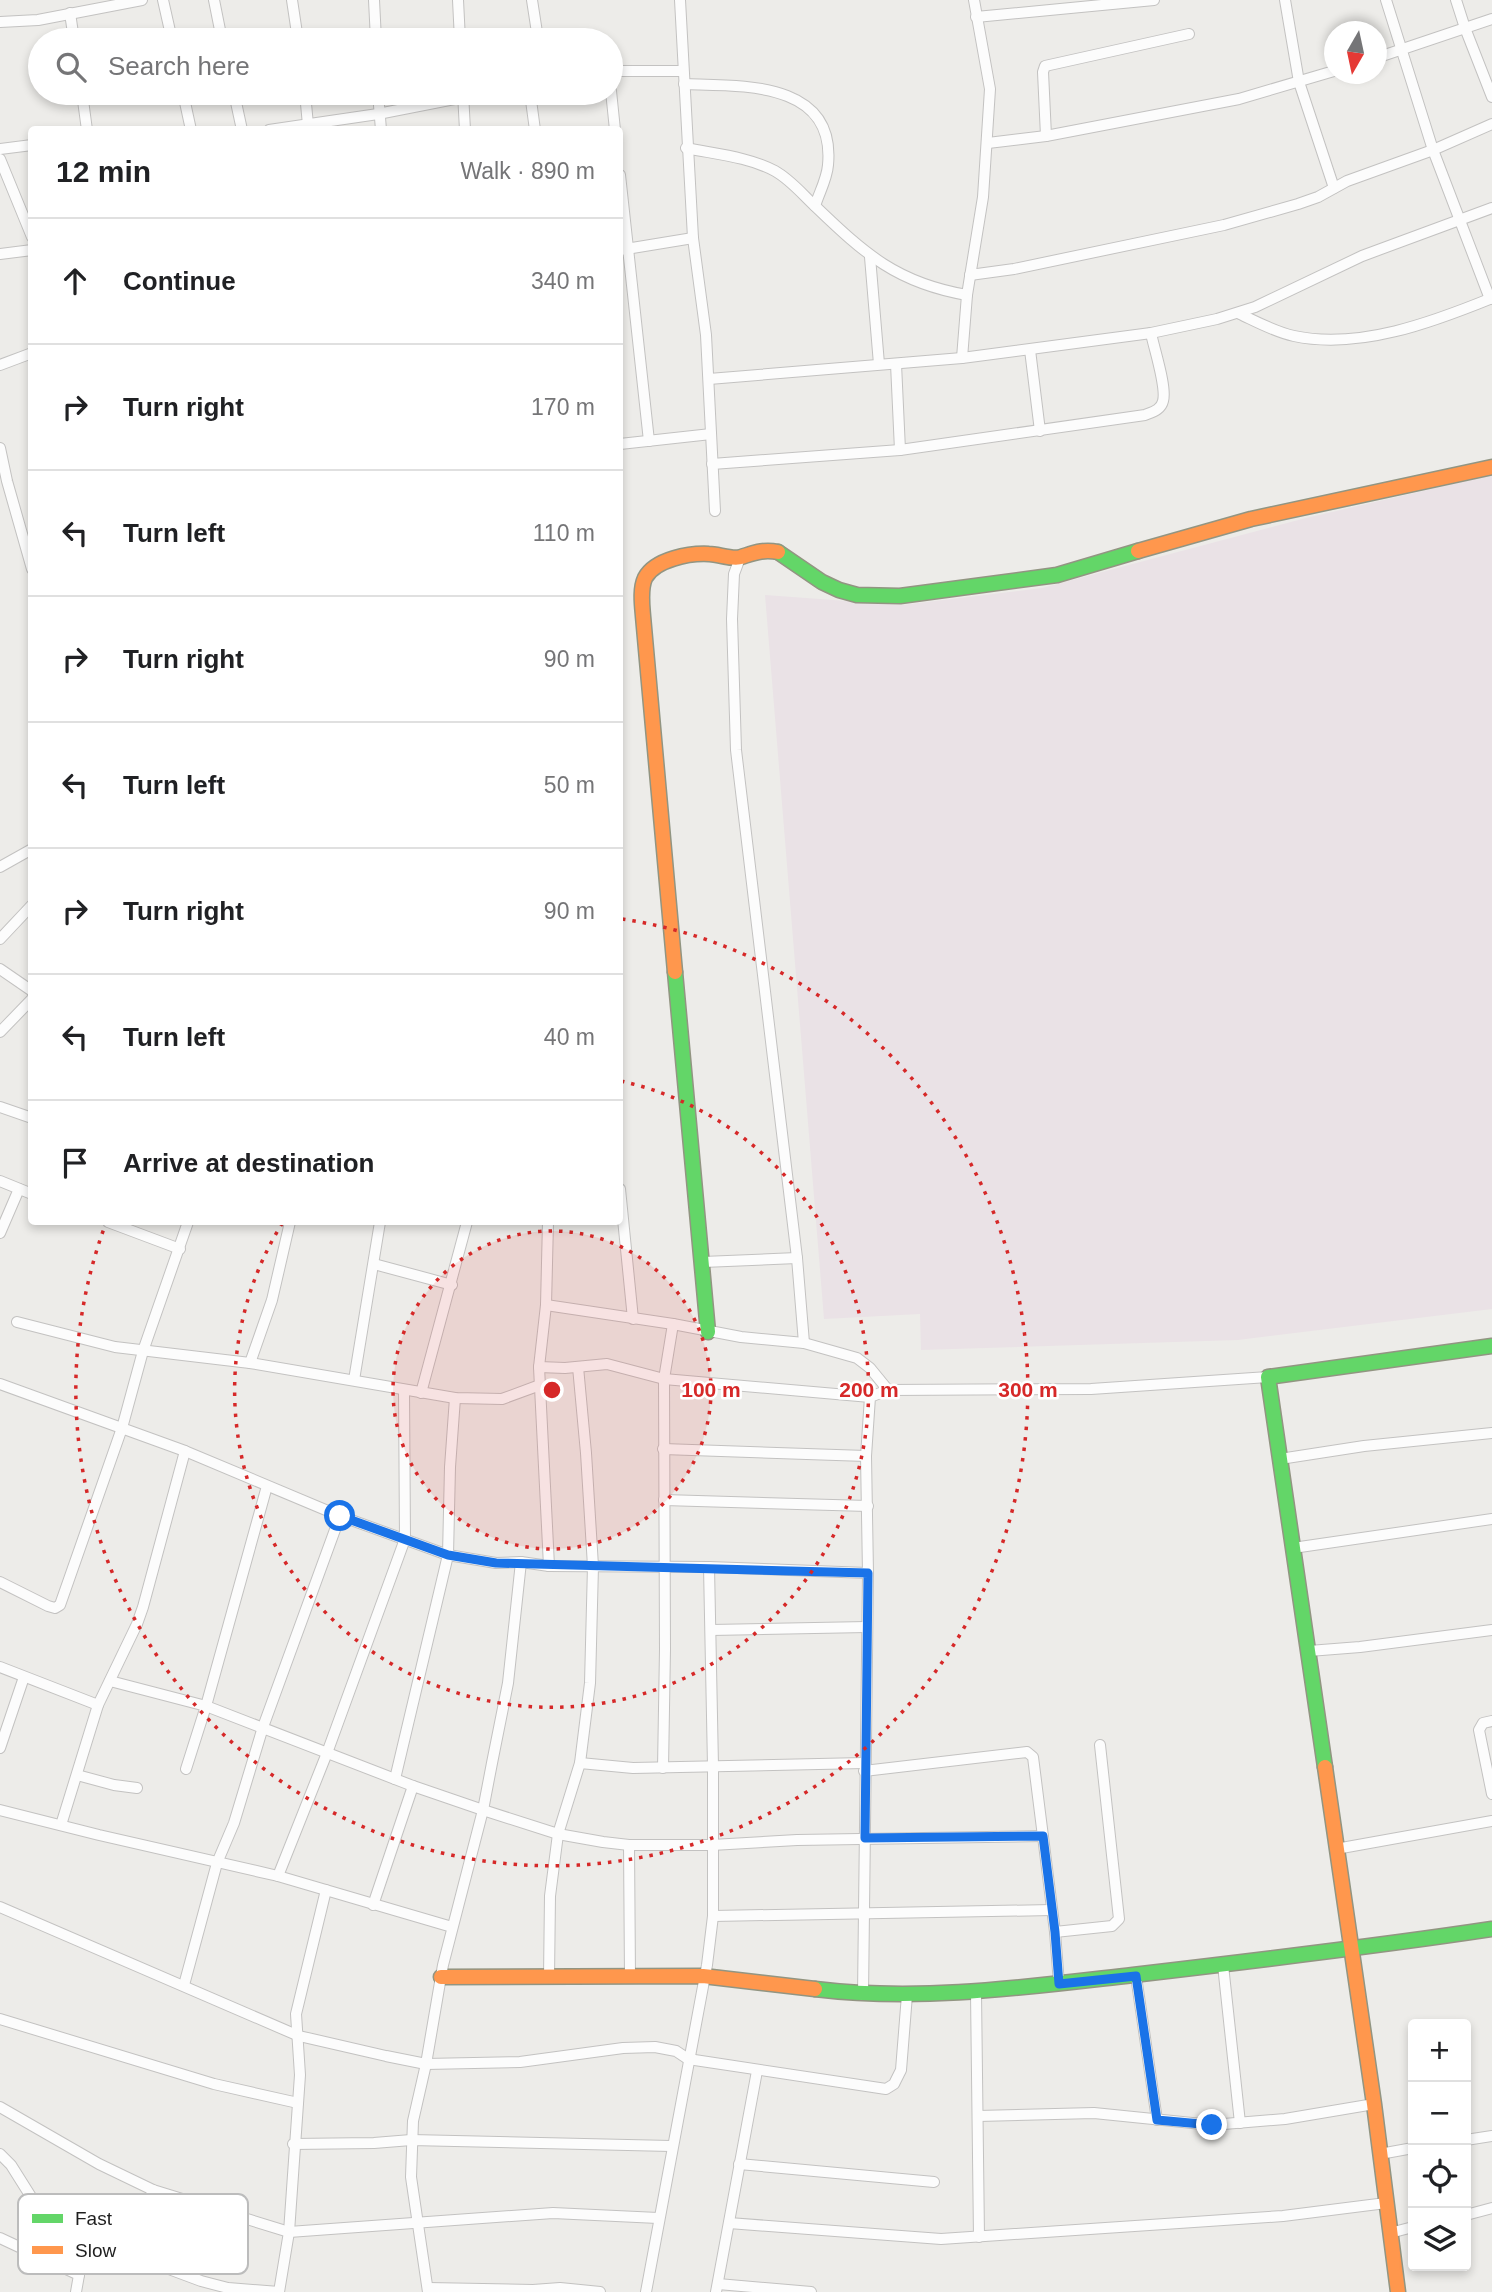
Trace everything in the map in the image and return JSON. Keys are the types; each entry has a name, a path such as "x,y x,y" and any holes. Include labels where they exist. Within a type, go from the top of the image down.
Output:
{"street":[{"path":"0,22 38,20 142,0"},
{"path":"163,0 169,28"},
{"path":"214,0 220,28"},
{"path":"292,0 296,28"},
{"path":"374,0 375,28"},
{"path":"458,0 459,28"},
{"path":"532,0 536,28"},
{"path":"680,0 686,148 693,238 706,335 715,511"},
{"path":"962,358 967,295 983,197 990,89 974,0"},
{"path":"976,17 1154,0"},
{"path":"1285,0 1299,82 1334,188"},
{"path":"1240,314 1291,335 1359,338 1400,330 1491,298 1433,150 1387,0"},
{"path":"1456,0 1492,97"},
{"path":"69,13 72,28"},
{"path":"1387,55 1492,19"},
{"path":"1046,136 1045,66 1189,34"},
{"path":"623,71 683,71"},
{"path":"988,143 1046,136 1239,99 1324,74"},
{"path":"684,84 765,88 796,99 812,112 826,136 828,156 826,174 815,206"},
{"path":"84,105 86,126"},
{"path":"186,105 190,126"},
{"path":"237,105 241,126"},
{"path":"306,105 308,125"},
{"path":"379,105 380,126"},
{"path":"300,126 419,105"},
{"path":"464,105 466,126"},
{"path":"532,105 534,126"},
{"path":"612,105 615,126"},
{"path":"970,275 1014,269 1224,225 1308,201 1492,124"},
{"path":"0,149 28,146"},
{"path":"686,148 747,161 773,170 792,183 870,257 887,268 915,281 967,295"},
{"path":"0,159 28,227"},
{"path":"709,379 1030,350 1151,333 1240,314 1362,256 1492,208"},
{"path":"623,231 649,441"},
{"path":"624,250 693,238"},
{"path":"0,254 28,250"},
{"path":"870,257 879,365"},
{"path":"712,464 851,456 1132,417 1157,410 1163,401 1163,388 1151,333"},
{"path":"1030,350 1040,430"},
{"path":"0,365 28,354"},
{"path":"896,364 900,450"},
{"path":"623,444 711,434"},
{"path":"0,448 28,555"},
{"path":"804,1343 797,1258 736,750 732,619 734,574 740,558 748,553 769,550 782,553 822,582 839,590 873,596 913,594 1056,575 1251,519 1492,467"},
{"path":"708,1332 643,596 644,581 648,573 674,559 699,553 717,553 740,558"},
{"path":"0,867 28,851"},
{"path":"0,939 28,909"},
{"path":"0,969 28,988"},
{"path":"0,1032 28,1003"},
{"path":"0,1107 28,1117"},
{"path":"0,1181 28,1192"},
{"path":"0,1233 19,1189"},
{"path":"623,1217 634,1319"},
{"path":"116,1225 180,1249"},
{"path":"0,1582 48,1606 55,1608 60,1605 122,1428 143,1351 187,1225"},
{"path":"250,1363 272,1300 289,1225"},
{"path":"354,1380 380,1225"},
{"path":"421,1393 466,1225"},
{"path":"548,1225 540,1385 549,1566"},
{"path":"703,1262 797,1258"},
{"path":"374,1264 452,1285"},
{"path":"546,1305 673,1324 708,1332 804,1343 857,1358 870,1368 888,1390"},
{"path":"17,1322 96,1343 250,1363 455,1398 502,1399 540,1385"},
{"path":"663,1768 666,1567 664,1379 673,1324"},
{"path":"540,1367 607,1364 664,1379 870,1397 888,1390 1091,1389 1268,1377 1492,1346"},
{"path":"550,1977 551,1883 558,1834 580,1763 590,1683 593,1566 579,1367"},
{"path":"1268,1377 1374,2105 1398,2292"},
{"path":"0,1384 185,1451 340,1516 448,1555 496,1563 521,1562 549,1566 709,1567 868,1573"},
{"path":"278,1876 327,1752 405,1539 404,1390"},
{"path":"863,1995 868,1573 866,1456 870,1397"},
{"path":"395,1779 448,1555 455,1398"},
{"path":"1280,1459 1364,1446 1492,1433"},
{"path":"663,1449 866,1456"},
{"path":"61,1825 98,1705 142,1607 185,1451"},
{"path":"186,1769 267,1486"},
{"path":"664,1500 868,1506"},
{"path":"184,1985 217,1863 234,1823 263,1727 340,1516"},
{"path":"1293,1548 1492,1520"},
{"path":"521,1562 508,1683 483,1810 441,1977 413,2121 411,2178 428,2290 560,2288 600,2292"},
{"path":"646,2292 713,1916 709,1567"},
{"path":"711,1630 867,1627"},
{"path":"1309,1651 1492,1630"},
{"path":"0,1667 98,1705"},
{"path":"0,1748 24,1677"},
{"path":"110,1681 206,1706 413,1786 558,1834 629,1845 1043,1836"},
{"path":"1492,1721 1483,1723 1479,1730 1492,1794"},
{"path":"1055,1932 1112,1926 1119,1919 1100,1745"},
{"path":"580,1763 633,1768 864,1767 1027,1752 1033,1757 1059,1984"},
{"path":"77,1775 137,1788"},
{"path":"373,1905 413,1786"},
{"path":"0,1810 278,1876 452,1927"},
{"path":"1336,1849 1492,1821"},
{"path":"629,1845 630,1977"},
{"path":"183,2274 228,2288 279,2292 289,2232 293,2144 298,2104 299,2036 296,2014 326,1891"},
{"path":"0,1908 299,2036 426,2064 520,2062 623,2048 655,2047 676,2051 688,2059 886,2089 899,2077 908,1995"},
{"path":"713,1916 1052,1910"},
{"path":"441,1977 704,1976 863,1995 976,1993 1351,1950 1492,1928"},
{"path":"1223,1965 1240,2123"},
{"path":"1136,1976 1157,2120"},
{"path":"976,1993 979,2237"},
{"path":"0,2019 214,2084 298,2104"},
{"path":"757,2071 717,2288 811,2292"},
{"path":"978,2116 1094,2113 1212,2125 1285,2119 1374,2105"},
{"path":"0,2107 99,2164 166,2194"},
{"path":"1471,2139 1492,2136"},
{"path":"293,2144 411,2140 671,2146"},
{"path":"1380,2154 1408,2149"},
{"path":"0,2154 11,2165 28,2194"},
{"path":"739,2164 933,2182"},
{"path":"151,2194 153,2190"},
{"path":"729,2223 941,2239 1283,2216 1386,2203"},
{"path":"1471,2213 1492,2208"},
{"path":"248,2219 289,2232 552,2213 658,2218"},
{"path":"1390,2233 1408,2228"},
{"path":"0,2238 18,2246"},
{"path":"75,2292 79,2275"}],"shaded area":[{"path":"1492,475 1492,1309 1238,1340 921,1350 920,1314 824,1319 765,595 902,605 1042,588 1306,518"}],"traffic: fast":[{"path":"778,552 822,582 839,590 857,595 900,596 1057,575 1138,551"},
{"path":"675,972 708,1332"},
{"path":"1325,1767 1268,1377 1492,1346"},
{"path":"815,1989 894,1994 1014,1988 1313,1954 1492,1929"}],"traffic: slow":[{"path":"1138,551 1251,519 1492,467"},
{"path":"675,972 642,607 643,582 657,566 683,556 709,554 738,558 763,551 778,552"},
{"path":"1325,1767 1374,2104 1398,2292"},
{"path":"441,1977 703,1976 815,1989"}],"route":[{"path":"340,1516 448,1555 481,1562 868,1573 865,1838 1043,1836 1059,1984 1136,1976 1157,2120 1212,2125"}]}
